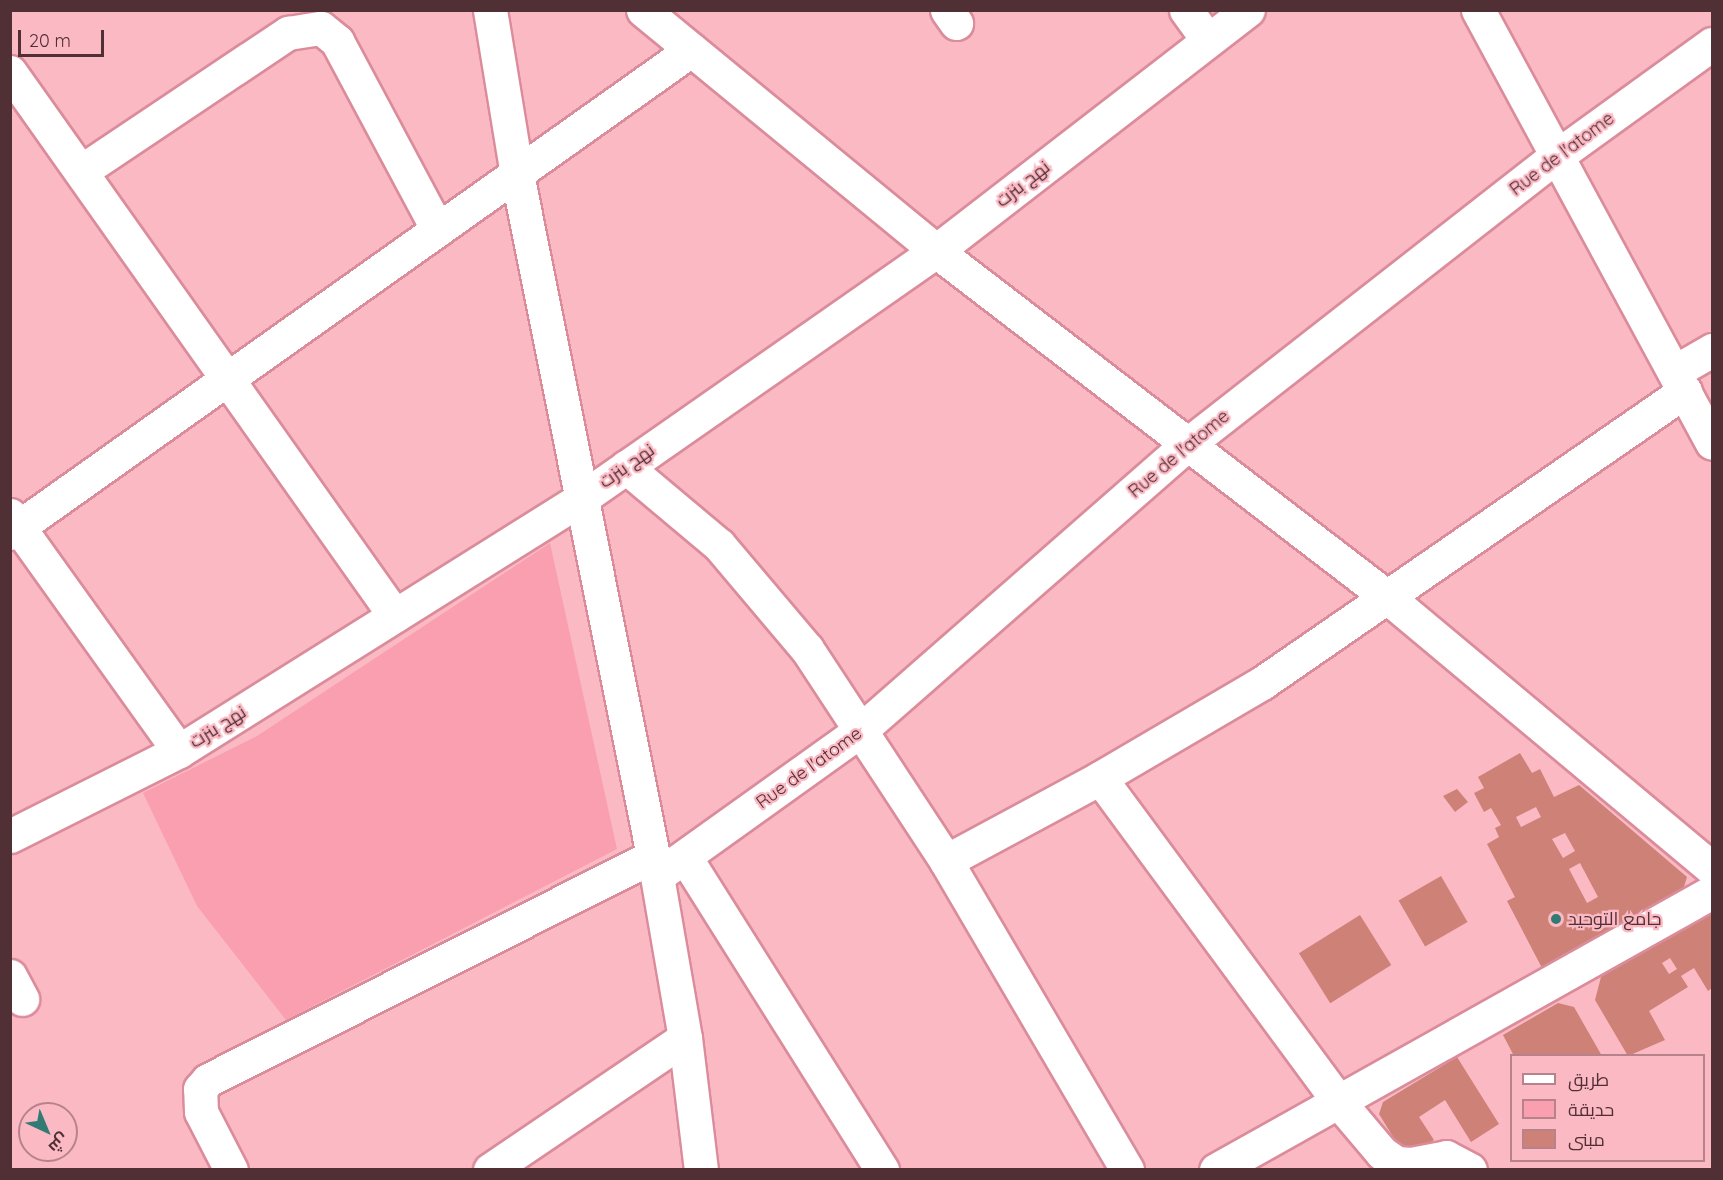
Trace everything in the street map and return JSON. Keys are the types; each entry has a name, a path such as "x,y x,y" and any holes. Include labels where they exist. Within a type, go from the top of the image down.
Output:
{"street":[{"path":"490,10 517,174 655,866 685,1038 701,1170"},
{"path":"1186,10 1208,40"},
{"name":"نهج بنزت","path":"10,836 179,751 582,498 936,251 1248,10"},
{"path":"1478,10 1713,443"},
{"path":"657,14 691,50 936,251 1386,596 1713,869"},
{"path":"83,170 288,33 321,28 337,41 438,230"},
{"name":"Rue de l'atome","path":"231,1170 201,1112 200,1089 208,1080 655,866 685,857 862,729 1189,443 1557,156 1713,44"},
{"path":"179,751 14,525 228,379 691,50"},
{"path":"10,72 83,170 395,616"},
{"path":"946,861 1100,778 1262,683 1386,596 1679,382 1713,350"},
{"path":"626,467 719,545 807,649 862,729 946,861 1127,1170"},
{"path":"1100,778 1338,1101 1382,1153 1397,1163 1411,1164 1446,1156 1470,1170"},
{"path":"685,857 882,1170"},
{"path":"1216,1170 1713,892"},
{"path":"490,1170 685,1038"}],"green space":[{"path":"550,543 617,849 286,1020 197,906 143,793 257,736"}],"building":[{"path":"1520,753 1532,773 1540,769 1554,797 1579,785 1687,877 1682,893 1542,968 1507,901 1515,897 1487,844 1499,837 1495,828 1501,825 1491,808 1484,812 1474,793 1484,788 1478,777","holes":["1536,807 1541,817 1521,827 1516,817","1565,833 1575,851 1563,858 1552,839","1580,863 1598,897 1587,903 1569,869"]},
{"path":"1457,789 1468,802 1455,812 1443,796"},
{"path":"1441,876 1468,922 1425,946 1399,901"},
{"path":"1712,913 1712,988 1708,991 1694,968 1681,976 1688,987 1649,1011 1665,1040 1633,1054 1627,1054 1595,1000 1601,977","holes":["1670,958 1677,969 1669,974 1662,963"]},
{"path":"1360,915 1391,965 1330,1003 1299,953"},
{"path":"1558,1003 1574,1007 1601,1054 1513,1054 1503,1035"},
{"path":"1457,1057 1499,1124 1471,1142 1445,1100 1419,1117 1434,1140 1420,1149 1398,1145 1379,1114 1383,1102"}],"place":[{"name":"جامع التوحيد","path":"1556,919"}]}
